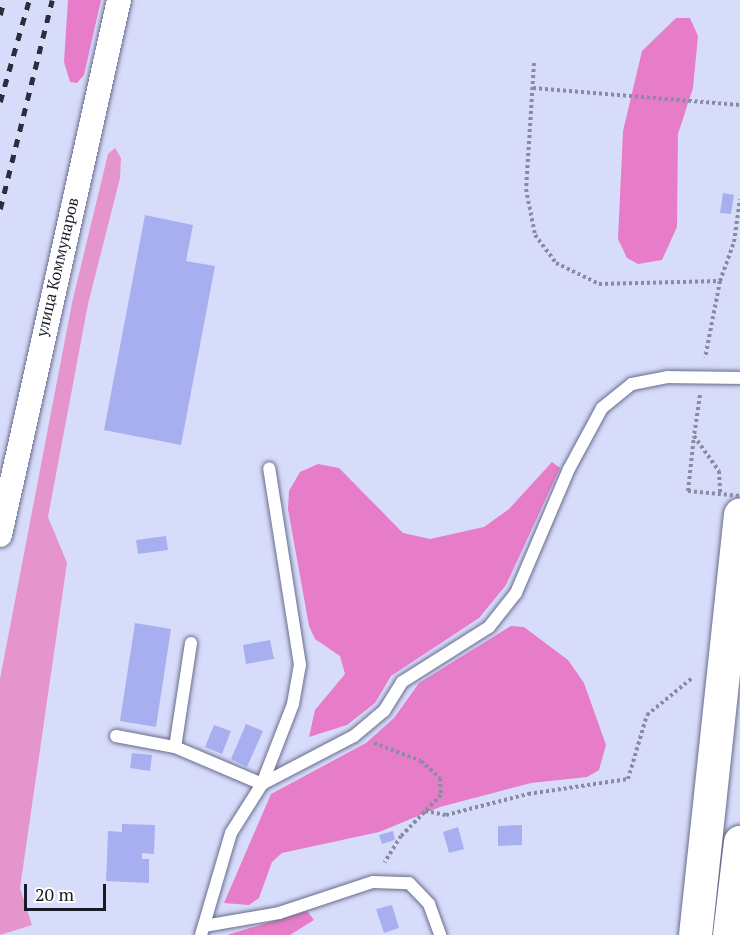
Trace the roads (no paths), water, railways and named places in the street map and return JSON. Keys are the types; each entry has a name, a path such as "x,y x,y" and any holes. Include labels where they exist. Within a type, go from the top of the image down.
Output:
{"highway":[{"path":"695,935 729,510"},
{"path":"729,935 740,842"}],"street":[{"name":"улица Коммунаров","path":"0,535 119,0"}],"lane":[{"path":"262,784 354,736 384,711 402,682 489,627 516,593 569,468 602,408 632,384 702,377 740,378"},
{"path":"269,468 300,665 293,704 262,784 231,832 202,931 279,913 373,882 409,883 429,904 440,935"},
{"path":"175,747 191,643"},
{"path":"117,736 175,747 262,784"}],"railway":[{"path":"0,15 4,0"},
{"path":"0,102 29,0"},
{"path":"0,209 52,0"}]}
